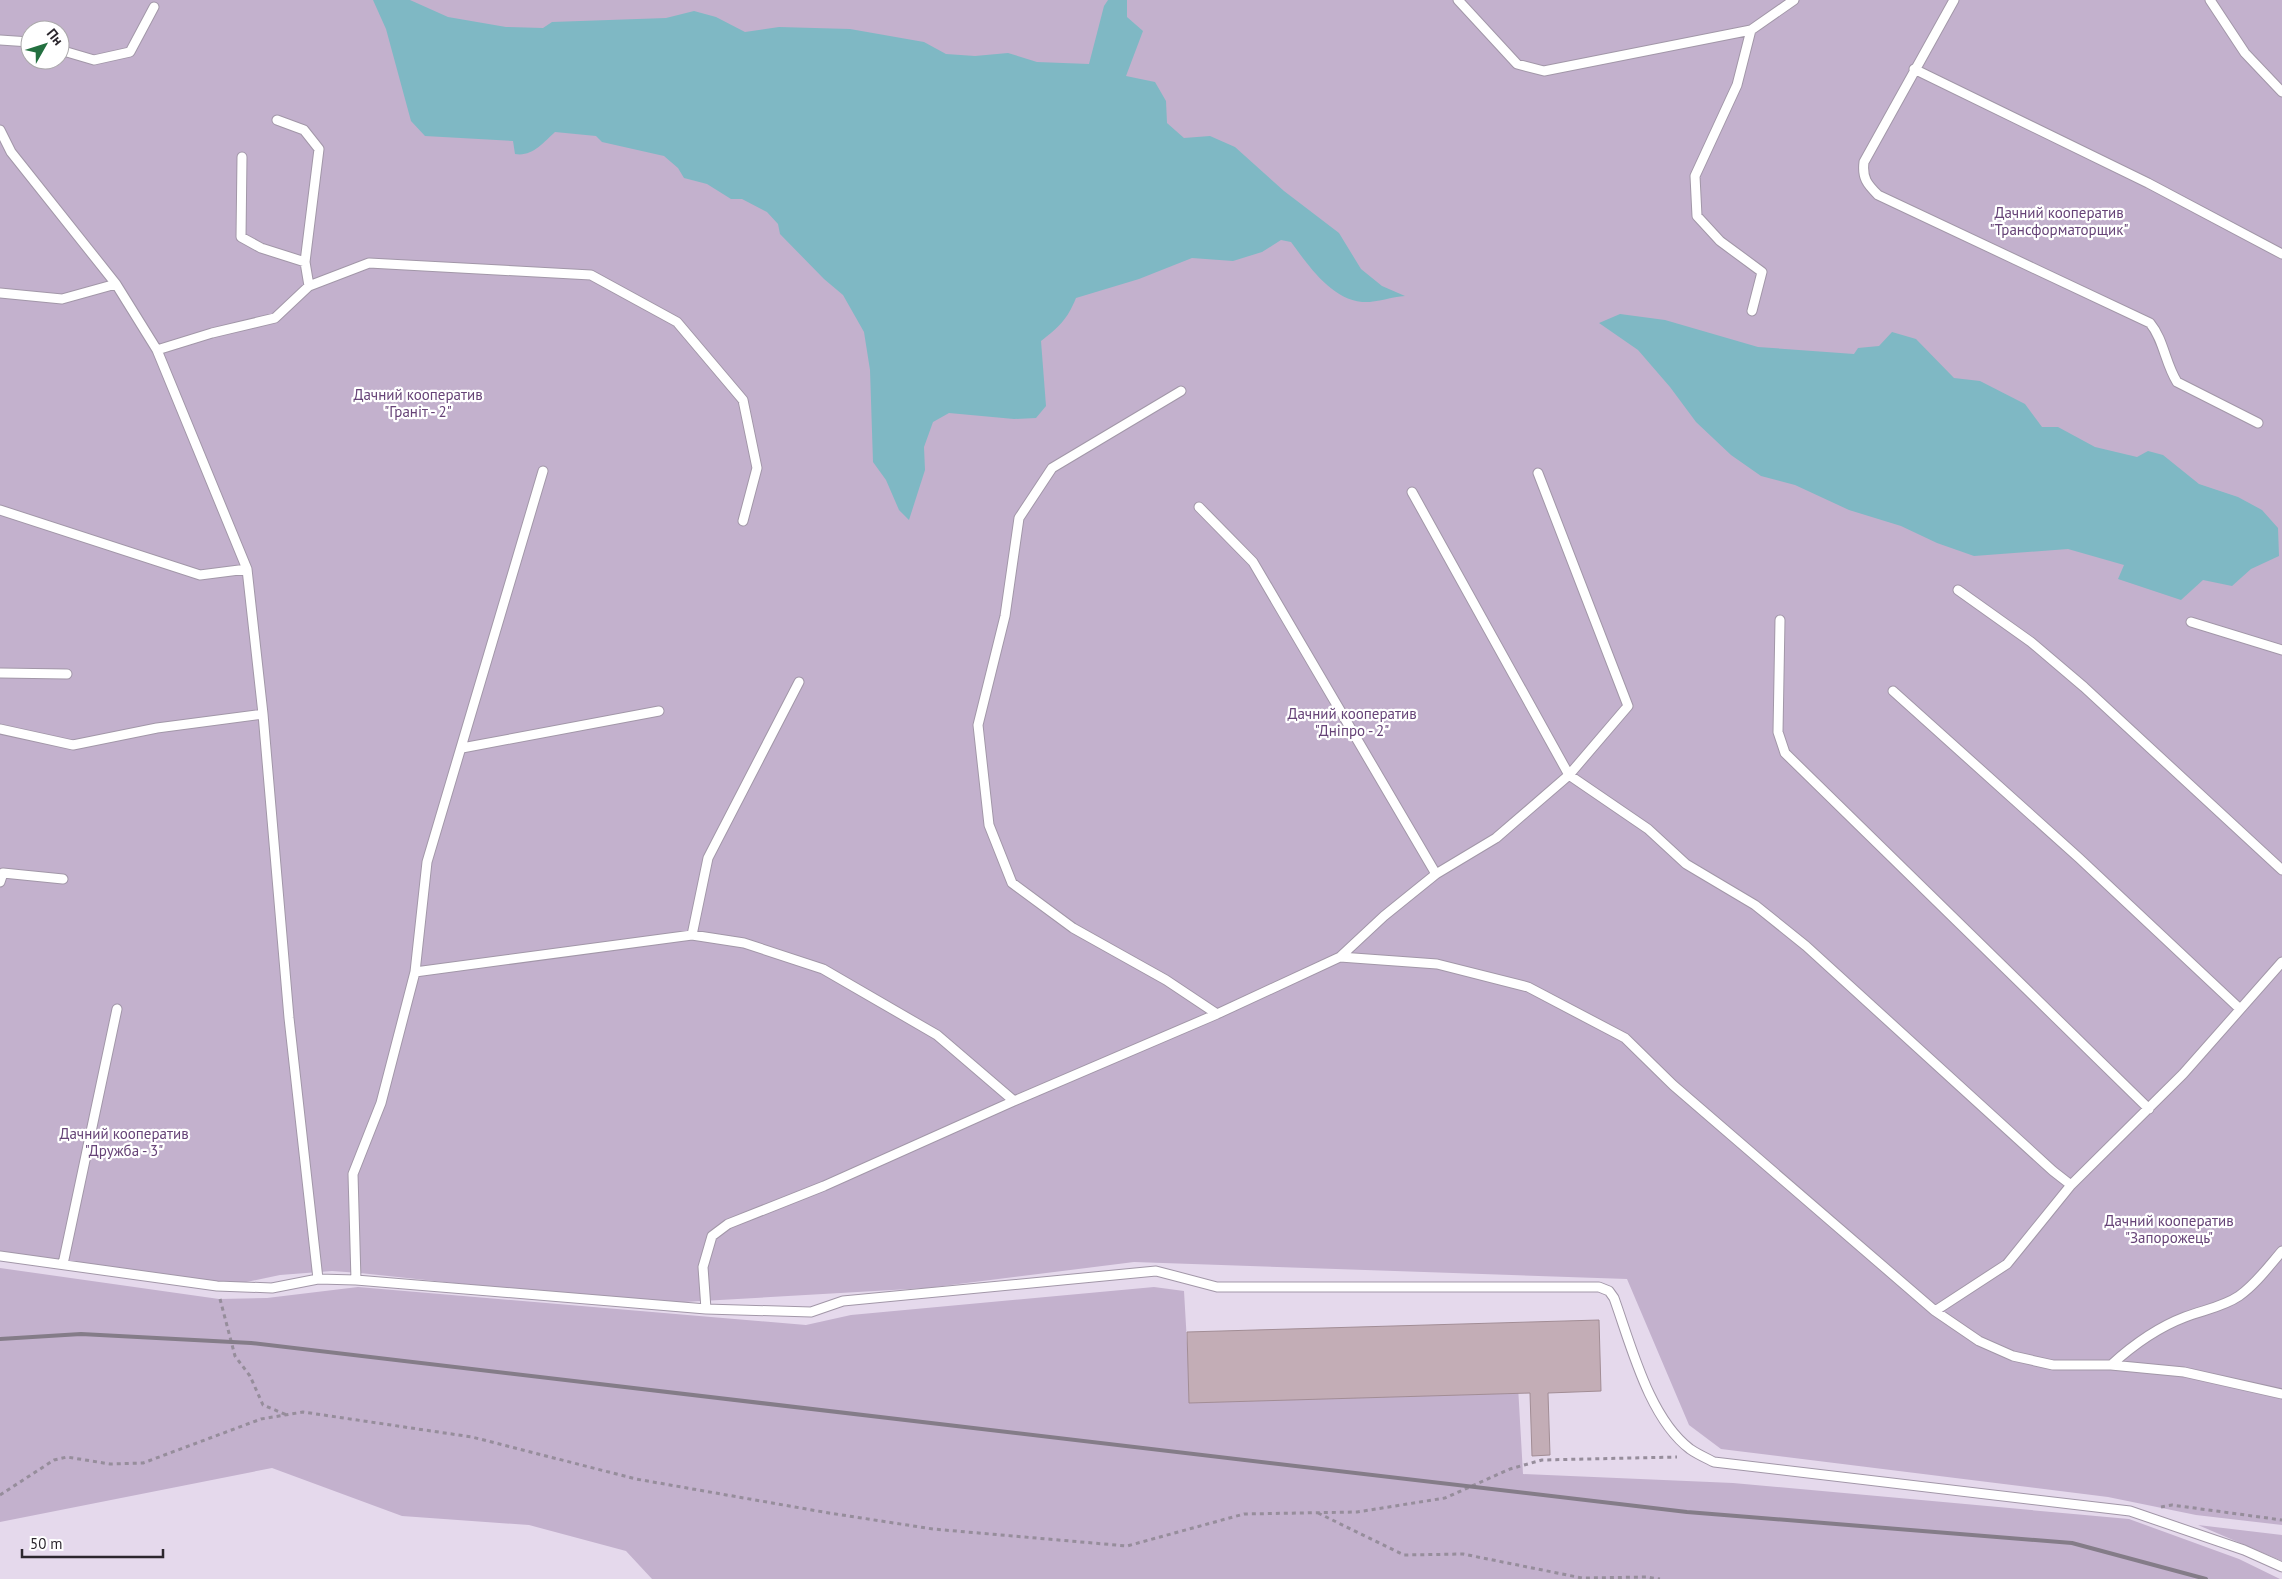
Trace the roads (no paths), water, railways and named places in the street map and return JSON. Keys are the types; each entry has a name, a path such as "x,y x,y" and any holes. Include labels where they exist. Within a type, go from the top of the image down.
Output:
{"lane":[{"path":"1458,0 1517,64 1544,71 1751,30 1794,0"},
{"path":"1954,0 1864,162 1863,176 1878,195 2150,323 2158,333 2169,370 2177,382 2258,423"},
{"path":"2210,0 2244,53 2282,92"},
{"path":"70,53 94,60 130,52 154,8"},
{"path":"1751,30 1737,84 1694,176 1697,216 1720,241 1762,272 1752,311"},
{"path":"0,40 20,41"},
{"path":"1914,69 2148,183 2282,254"},
{"path":"277,120 304,130 319,149 305,262 309,286"},
{"path":"0,130 10,152 116,284 157,350 247,569 263,714 289,1018 318,1279"},
{"path":"242,157 242,238 261,248 305,262"},
{"path":"157,350 212,333 275,318 309,286 369,263 591,275 677,322 743,400 757,468 743,521"},
{"path":"0,294 62,299 116,284"},
{"path":"1181,391 1052,468 1019,518 1005,616 978,725 989,825 1012,883 1073,928 1166,980 1217,1014"},
{"path":"356,1280 353,1174 381,1103 415,972 427,862 542,471"},
{"path":"706,1309 703,1267 712,1236 728,1224 824,1186 1014,1100 1217,1014 1340,957 1384,916 1436,874 1496,838 1569,774 1628,706 1538,473"},
{"path":"1412,492 1569,774 1648,830 1686,864 1762,910 1806,946 1938,1068 2071,1185"},
{"path":"1199,508 1253,562 1436,874"},
{"path":"0,510 200,574 247,569"},
{"path":"1958,590 2031,642 2282,870"},
{"path":"1780,620 1778,732 1785,752 2149,1109"},
{"path":"2191,622 2282,650"},
{"path":"0,673 67,674"},
{"path":"692,935 708,858 799,682"},
{"path":"1893,691 2079,858 2240,1009"},
{"path":"462,748 659,711"},
{"path":"0,730 73,744 157,728 263,714"},
{"path":"0,882 4,873 63,879"},
{"path":"415,972 692,935 744,943 823,969 937,1035 1014,1100"},
{"path":"1340,957 1437,964 1528,987 1626,1038 1673,1084 1935,1311 1979,1341 2013,1356 2052,1365 2111,1365 2184,1372 2282,1394"},
{"path":"1935,1311 2007,1264 2071,1185 2149,1109 2282,962"},
{"path":"63,1264 117,1009"},
{"path":"2111,1365 2149,1334 2184,1317 2228,1302 2240,1295 2282,1251"},
{"path":"0,1256 217,1286 272,1288 318,1279 356,1280 706,1309 811,1312 843,1301 1156,1271 1217,1288 1598,1287 1609,1291 1614,1298 1647,1388 1658,1410 1674,1433 1690,1449 1714,1462 2130,1511 2244,1550 2282,1567"}],"water":[{"path":"373,0 410,0 448,17 506,27 543,28 552,22 666,18 694,11 716,17 745,32 779,27 850,29 924,42 946,54 975,56 1008,53 1037,62 1089,64 1104,6 1108,0 1127,0 1127,17 1143,31 1126,76 1155,82 1166,101 1167,123 1184,138 1210,136 1235,147 1284,191 1339,233 1361,269 1382,286 1405,296 1367,302 1351,300 1330,288 1305,261 1291,242 1281,240 1262,252 1233,261 1192,258 1139,279 1076,298 1062,322 1041,341 1046,406 1036,418 1014,419 949,413 933,422 924,447 925,470 909,520 899,510 886,480 873,462 870,370 864,332 843,295 824,279 780,234 778,224 767,212 742,199 731,199 707,184 684,178 678,168 664,156 602,142 596,136 555,132 542,145 532,151 515,154 513,141 425,136 411,121 386,29"},
{"path":"1620,314 1665,320 1758,347 1854,354 1858,348 1879,346 1892,332 1916,339 1954,378 1980,381 2025,404 2042,427 2058,427 2095,447 2137,457 2148,451 2163,455 2199,484 2238,497 2262,510 2278,528 2279,556 2251,569 2232,586 2203,580 2181,600 2118,579 2124,565 2068,549 1974,556 1937,543 1901,526 1849,510 1795,485 1761,476 1731,455 1696,422 1670,387 1638,350 1599,323"}],"railway":[{"path":"0,1339 81,1334 251,1343 1687,1512 2072,1543 2206,1579"}],"park label":[{"name":"Дачний кооператив \"Трансформаторщик\"","path":"2059,222"},
{"name":"Дачний кооператив \"Граніт - 2\"","path":"418,404"},
{"name":"Дачний кооператив \"Дніпро - 2\"","path":"1352,722"},
{"name":"Дачний кооператив \"Дружба - 3\"","path":"124,1142"},
{"name":"Дачний кооператив \"Запорожець\"","path":"2169,1230"}]}
